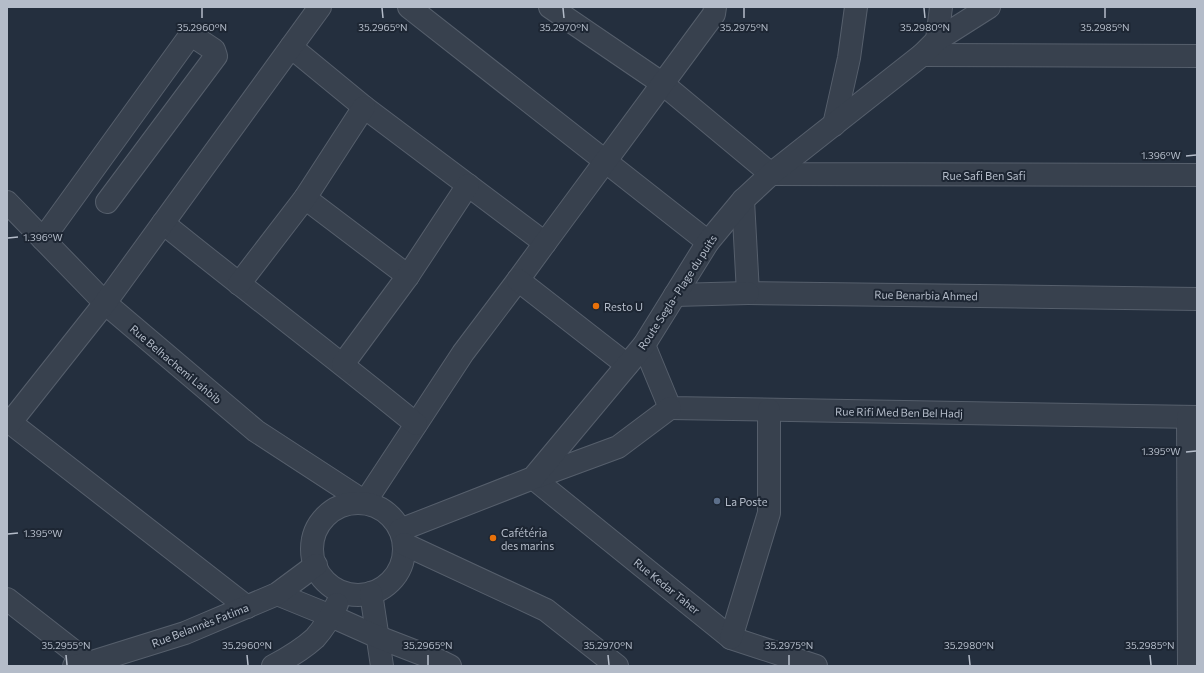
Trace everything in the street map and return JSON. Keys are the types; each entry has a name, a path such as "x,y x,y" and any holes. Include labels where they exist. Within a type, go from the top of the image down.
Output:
{"street":[{"path":"247,607 9,421 105,303 320,7"},
{"path":"410,7 708,242"},
{"path":"550,7 663,84 771,174"},
{"path":"834,124 848,58 856,7"},
{"path":"941,7 930,48 1197,56"},
{"name":"Route Segla- Plage du puits","path":"402,537 493,493 533,478 644,345 708,242 743,200 771,174 930,48 989,7"},
{"path":"365,502 464,353 663,84 711,10"},
{"path":"43,239 189,37 193,36 214,50 216,56 107,202"},
{"path":"292,47 364,107 545,243"},
{"path":"239,284 305,198 364,107"},
{"name":"Rue Safi Ben Safi","path":"771,174 1197,175"},
{"path":"343,364 408,276 468,185"},
{"path":"305,198 408,276"},
{"path":"743,200 748,293"},
{"name":"Rue Belhachemi Lahbib","path":"7,202 105,303 256,432 365,502"},
{"path":"163,223 343,364 416,424"},
{"path":"518,280 627,365"},
{"name":"Rue Benarbia Ahmed","path":"675,295 748,293 1197,299"},
{"path":"533,478 618,447 670,408 644,345"},
{"name":"Rue Rifi Med Ben Bel Hadj","path":"670,408 1193,417"},
{"path":"731,638 769,513 770,410"},
{"path":"1189,666 1193,547 1193,417"},
{"name":"Rue Kedar Taher","path":"533,478 731,638 816,666"},
{"path":"365,502 376,506 390,514 397,522 402,537 404,558 398,573 389,584 375,593 359,596 335,590 318,573 312,551 314,535 322,520 334,509 349,503 365,502"},
{"path":"402,537 546,610 617,666"},
{"name":"Rue Belannès Fatima","path":"84,665 185,633 247,607 277,594 316,565"},
{"path":"273,666 291,656 310,641 323,628 344,593"},
{"path":"277,594 450,666"},
{"path":"370,594 382,666"},
{"path":"7,600 84,665"}],"place":[{"name":"Resto U","path":"596,306"},
{"name":"La Poste","path":"717,501"},
{"name":"Cafétéria des marins","path":"493,538"}]}
